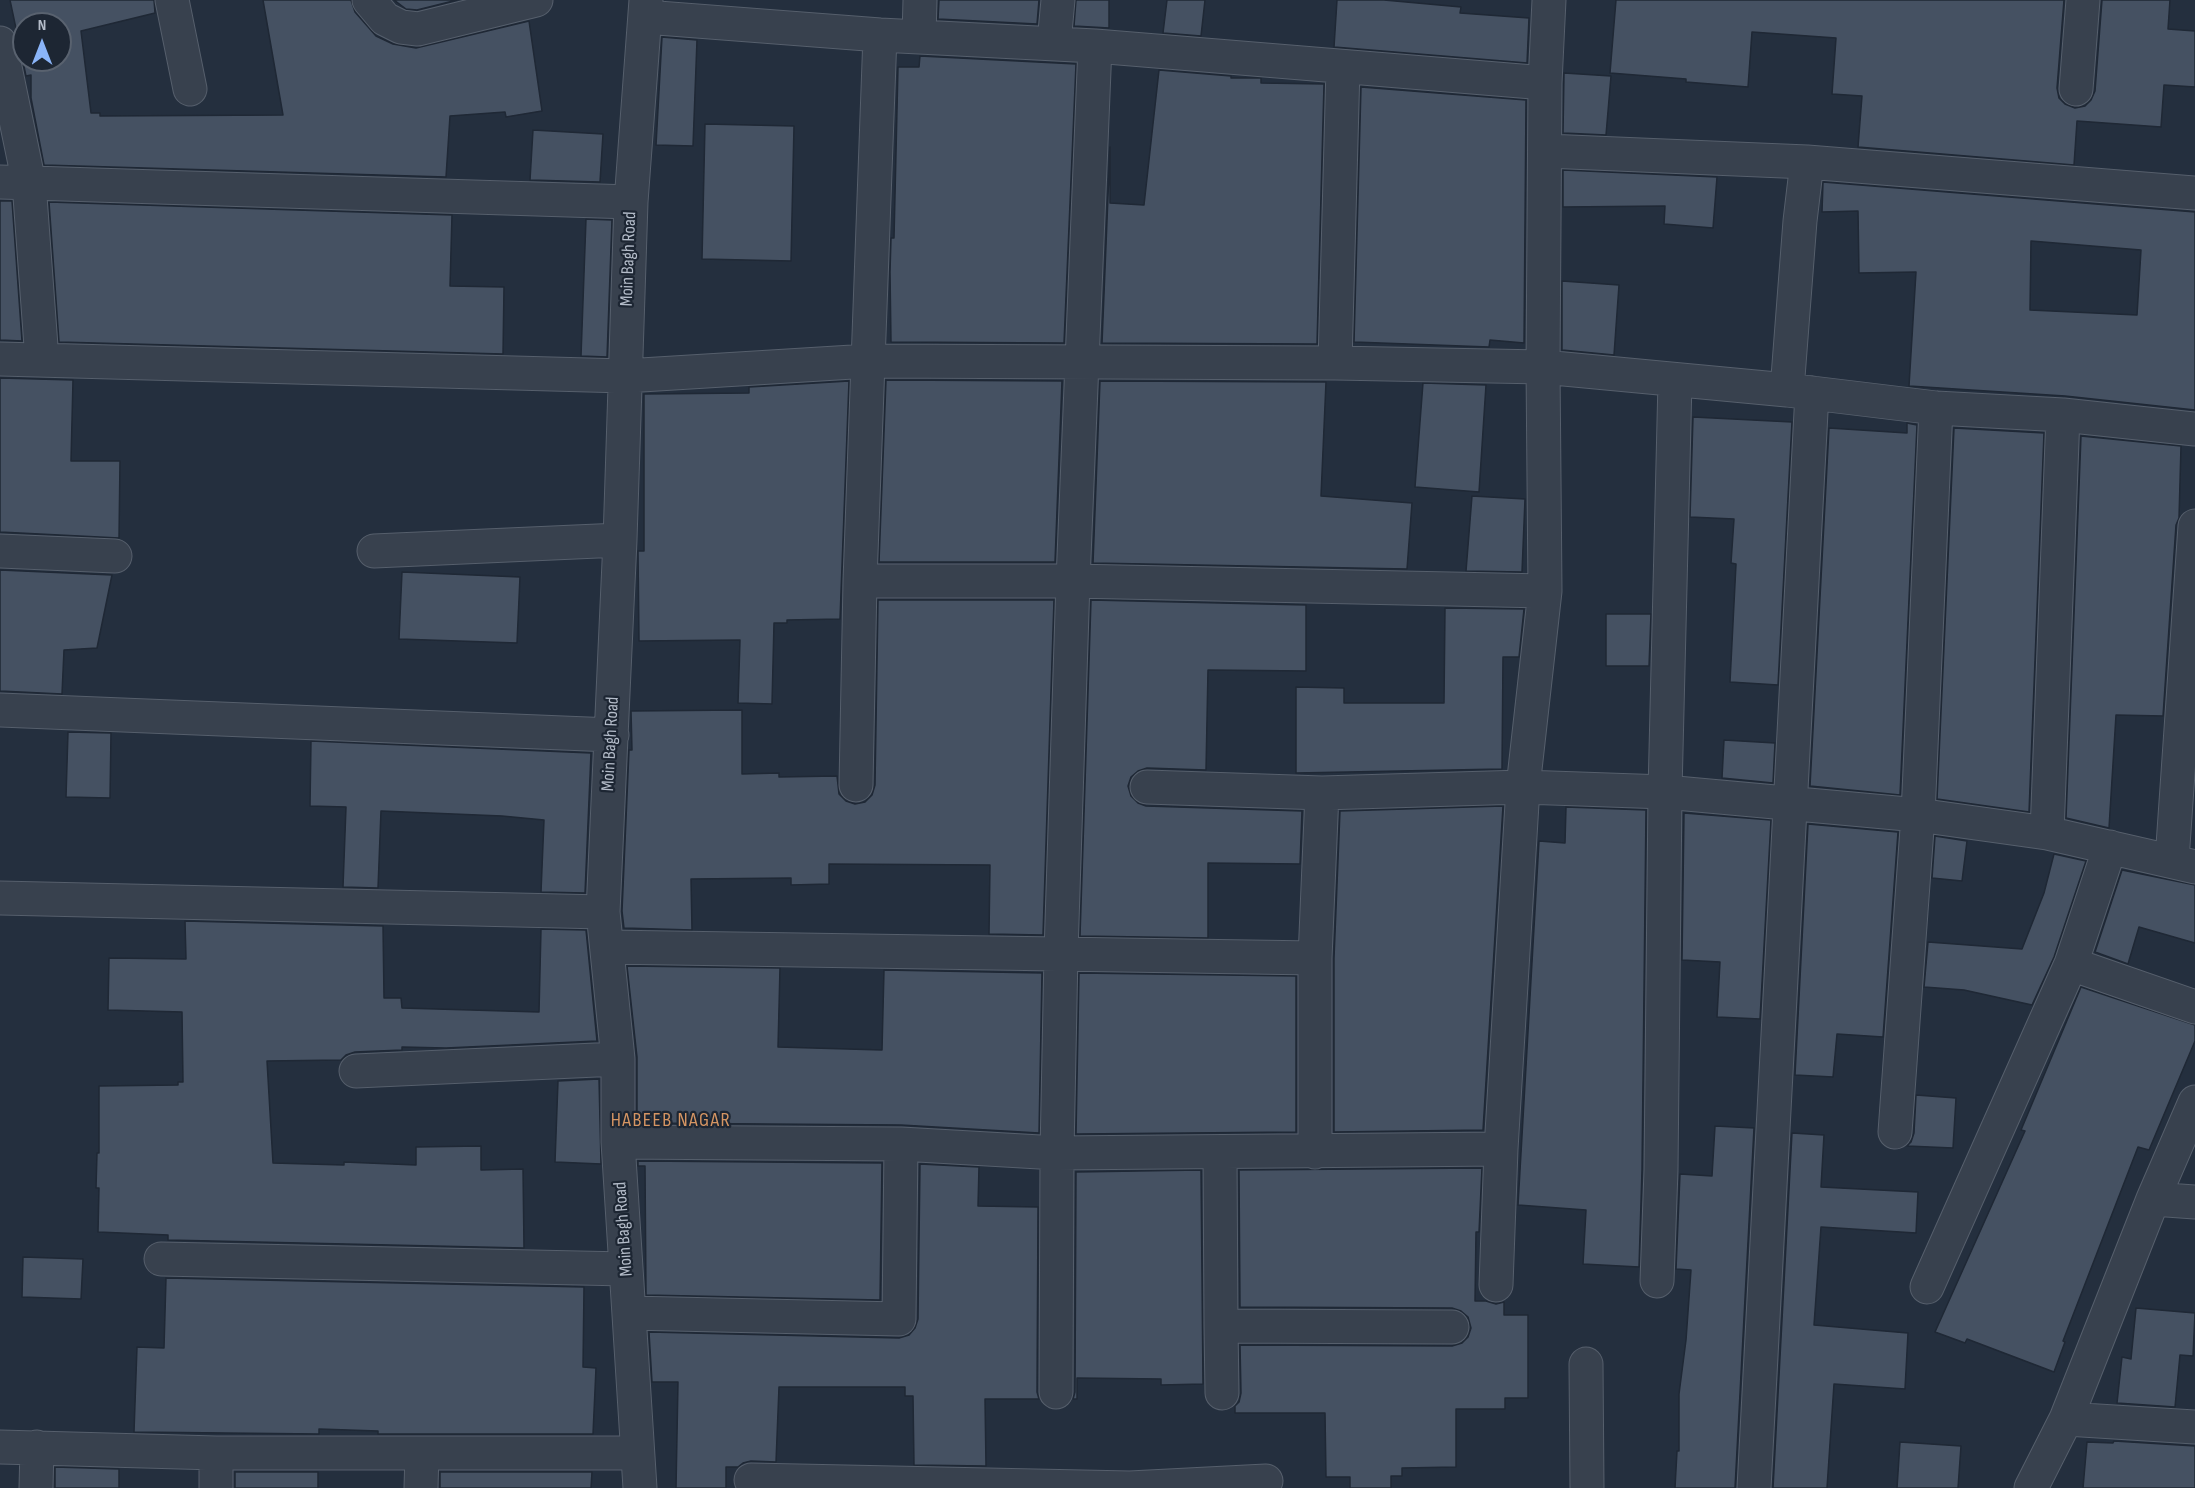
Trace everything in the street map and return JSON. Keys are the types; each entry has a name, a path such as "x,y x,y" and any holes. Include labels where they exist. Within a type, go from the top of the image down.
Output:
{"street":[{"path":"172,0 190,88"},
{"path":"369,0 385,19 401,27 418,29 536,0"},
{"path":"919,36 920,0"},
{"path":"1054,43 1058,0"},
{"path":"1496,1285 1501,1149 1523,787 1545,591 1543,367 1545,83 1549,0"},
{"path":"2076,89 2083,0"},
{"path":"645,9 880,35 1054,43 1545,83"},
{"name":"Moin Bagh Road","path":"640,1488 618,1142 618,1059 603,912 620,540 631,201 645,9"},
{"path":"856,785 860,581 880,35"},
{"path":"0,43 14,182 42,360"},
{"path":"1056,1392 1061,953 1073,581 1095,46"},
{"path":"1335,363 1343,67"},
{"path":"1546,151 1807,162 2195,194"},
{"path":"1754,1488 1790,802 1800,392 1800,221 1807,162"},
{"path":"14,182 631,201"},
{"path":"0,359 625,376 868,361 1335,363 1543,367 1800,392 1936,408 2063,415 2195,429"},
{"path":"1657,1281 1675,381"},
{"path":"1895,1131 1918,815 1936,408"},
{"path":"2047,833 2063,415"},
{"path":"1148,788 1322,793 1523,787 1665,792 1918,815 2047,833 2183,863 2195,526"},
{"path":"374,551 620,540"},
{"path":"0,551 115,556"},
{"path":"860,581 1073,581 1545,591"},
{"path":"0,710 612,735"},
{"path":"1316,1152 1316,958 1322,793"},
{"path":"1927,1287 2071,964 2110,848"},
{"path":"0,898 603,912"},
{"path":"607,947 1316,958"},
{"path":"2071,964 2195,1007"},
{"path":"356,1071 618,1059"},
{"path":"2031,1488 2066,1419 2153,1199 2195,1102"},
{"path":"618,1142 901,1144 1057,1153 1501,1149"},
{"path":"630,1313 899,1318 901,1144"},
{"path":"1220,1153 1222,1393"},
{"path":"2153,1199 2195,1202"},
{"path":"161,1259 626,1269"},
{"path":"1221,1326 1452,1327"},
{"path":"1586,1364 1587,1488"},
{"path":"2066,1419 2195,1427"},
{"path":"0,1447 216,1453 638,1453"},
{"path":"36,1488 37,1447"},
{"path":"216,1453 216,1488"},
{"path":"421,1488 422,1453"},
{"path":"751,1480 1130,1488 1266,1481"}],"building":[{"path":"10,0 154,0 155,13 81,31 91,113 100,113 100,116 283,115 263,0 351,0 355,12 376,36 393,44 416,48 529,21 542,111 506,117 505,112 450,116 446,177 44,165 31,98 31,75 26,76 25,72 72,72 72,12 13,12"},
{"path":"394,0 457,0 417,10 406,9"},
{"path":"939,0 1039,0 1037,24 938,19"},
{"path":"1076,0 1109,0 1109,28 1074,26"},
{"path":"1167,0 1205,0 1201,36 1163,33"},
{"path":"1337,0 1384,0 1461,7 1460,13 1529,18 1527,63 1334,47"},
{"path":"1616,0 2064,0 2057,88 2059,98 2065,104 2075,108 2085,106 2095,91 2102,0 2170,0 2168,29 2195,31 2195,87 2164,85 2161,127 2077,121 2074,165 1858,147 1862,96 1832,94 1836,38 1752,32 1748,87 1610,73"},
{"path":"662,37 697,40 693,146 656,145"},
{"path":"920,56 1076,64 1064,343 891,342 890,272 891,238 894,238 898,67 919,67"},
{"path":"1159,70 1231,76 1231,78 1261,78 1261,83 1324,84 1317,344 1102,343 1110,147 1110,203 1144,205"},
{"path":"1564,73 1611,76 1606,135 1563,133"},
{"path":"1361,87 1526,100 1524,343 1490,340 1489,347 1354,342"},
{"path":"705,124 794,126 791,261 702,259"},
{"path":"533,130 603,134 600,182 530,180"},
{"path":"1563,170 1717,177 1713,228 1664,224 1665,206 1563,207"},
{"path":"1823,182 2195,212 2195,410 2065,396 1909,386 1916,272 1859,273 1858,211 1822,212","holes":["2031,241 2141,250 2137,315 2030,310"]},
{"path":"0,201 12,201 22,341 0,340"},
{"path":"49,202 452,215 450,286 504,287 503,354 59,342"},
{"path":"586,219 612,220 607,357 581,356"},
{"path":"1562,281 1619,285 1614,355 1562,350"},
{"path":"0,378 73,380 71,461 120,461 119,538 0,532"},
{"path":"886,380 1062,381 1055,562 879,562"},
{"path":"849,381 840,619 787,620 787,623 774,623 772,704 738,703 740,640 639,641 638,551 644,551 644,394 749,393 749,387"},
{"path":"1100,381 1326,382 1321,496 1412,503 1407,569 1093,563"},
{"path":"1423,383 1486,385 1479,492 1415,487"},
{"path":"1693,417 1792,422 1778,685 1730,682 1736,564 1731,563 1734,519 1690,517"},
{"path":"1907,423 1917,425 1900,795 1810,786 1829,428 1907,433"},
{"path":"1954,428 2044,433 2029,812 1937,799"},
{"path":"2081,436 2181,446 2179,518 2176,525 2163,716 2116,715 2109,828 2066,818"},
{"path":"1472,496 1525,499 1522,572 1466,571"},
{"path":"0,570 112,575 97,648 64,650 62,694 0,691"},
{"path":"402,572 520,577 517,643 399,639"},
{"path":"878,600 1054,600 1043,935 989,934 990,865 829,864 829,884 791,885 791,878 691,879 692,930 624,928 622,911 629,750 632,750 631,711 742,710 742,774 779,773 779,777 837,776 839,794 846,801 855,804 865,802 872,795 875,785"},
{"path":"1091,600 1306,605 1306,671 1208,670 1206,770 1147,768 1131,777 1128,786 1131,796 1138,803 1146,806 1302,811 1300,864 1208,863 1208,938 1080,936"},
{"path":"1445,608 1524,609 1519,657 1503,657 1502,769 1296,773 1296,687 1344,688 1344,703 1444,703"},
{"path":"1606,614 1651,614 1649,666 1606,666"},
{"path":"68,732 111,733 110,798 66,797"},
{"path":"1724,740 1775,743 1773,783 1722,778"},
{"path":"311,741 591,753 585,893 541,892 544,820 381,811 378,888 343,887 346,807 310,806"},
{"path":"1503,806 1483,1130 1334,1132 1334,958 1340,811"},
{"path":"1566,807 1646,810 1639,1267 1583,1264 1586,1210 1518,1205 1539,841 1565,843"},
{"path":"1684,813 1771,820 1760,1019 1717,1017 1720,962 1682,960"},
{"path":"1808,824 1898,832 1883,1037 1837,1034 1833,1077 1795,1075"},
{"path":"1935,836 1967,841 1962,881 1932,878"},
{"path":"2054,854 2086,861 2054,957 2032,1005 1964,990 1924,987 1928,942 2022,949 2044,893"},
{"path":"2122,870 2195,885 2195,943 2139,927 2128,964 2095,952"},
{"path":"185,921 383,926 384,998 401,998 402,1008 539,1012 541,929 586,930 597,1041 446,1048 402,1047 402,1050 355,1052 346,1055 341,1060 267,1061 273,1163 344,1165 344,1162 416,1165 416,1147 481,1146 481,1170 523,1169 524,1248 168,1240 168,1235 98,1232 99,1188 96,1188 97,1153 99,1153 99,1086 178,1085 178,1082 183,1082 182,1012 108,1010 109,958 186,959"},
{"path":"627,966 780,968 778,1047 882,1050 884,970 1042,973 1039,1133 901,1125 637,1123 637,1057"},
{"path":"1079,973 1296,976 1296,1132 1076,1134"},
{"path":"2081,987 2195,1025 2195,1041 2149,1150 2138,1147 2063,1341 2065,1342 2054,1372 1967,1339 1965,1343 1935,1332 2025,1131 2021,1130"},
{"path":"599,1079 601,1164 555,1162 558,1081"},
{"path":"1916,1095 1956,1098 1953,1148 1907,1146 1914,1133"},
{"path":"1715,1126 1754,1128 1735,1488 1675,1488 1677,1451 1679,1451 1679,1394 1691,1270 1676,1269 1680,1174 1712,1176"},
{"path":"1792,1133 1824,1135 1821,1187 1918,1192 1916,1233 1821,1227 1814,1325 1908,1333 1905,1389 1834,1384 1827,1488 1773,1488"},
{"path":"638,1161 882,1163 880,1300 646,1295 645,1166 638,1166"},
{"path":"920,1164 979,1167 978,1206 1038,1207 1037,1392 1039,1399 985,1399 986,1466 914,1465 913,1396 905,1396 905,1387 779,1387 776,1462 751,1461 738,1467 726,1467 726,1488 676,1488 678,1382 652,1382 649,1332 899,1338 909,1335 918,1319"},
{"path":"1482,1168 1479,1232 1476,1232 1475,1301 1496,1304 1504,1302 1504,1315 1528,1315 1528,1398 1505,1398 1505,1409 1456,1409 1456,1467 1402,1468 1402,1476 1391,1476 1391,1488 1350,1488 1350,1477 1326,1477 1325,1413 1235,1413 1235,1406 1239,1402 1241,1393 1240,1345 1452,1346 1462,1343 1468,1337 1471,1328 1468,1317 1452,1308 1240,1307 1239,1170"},
{"path":"1201,1170 1203,1384 1161,1385 1161,1379 1077,1378 1077,1399 1073,1399 1075,1392 1076,1172"},
{"path":"23,1257 83,1259 81,1299 22,1297"},
{"path":"166,1278 584,1287 583,1367 596,1368 593,1434 378,1434 378,1431 319,1429 319,1434 134,1432 137,1347 164,1348"},
{"path":"2136,1308 2195,1313 2193,1356 2180,1355 2175,1407 2117,1403 2122,1357 2131,1359"},
{"path":"2114,1441 2195,1446 2195,1488 2083,1488 2087,1442 2113,1443"},
{"path":"1900,1442 1961,1446 1958,1488 1897,1488"},
{"path":"55,1467 119,1469 119,1488 55,1488"},
{"path":"235,1472 318,1472 318,1488 235,1488"},
{"path":"440,1472 592,1472 591,1488 440,1488"}],"district":[{"name":"HABEEB NAGAR","path":"671,1121"}]}
